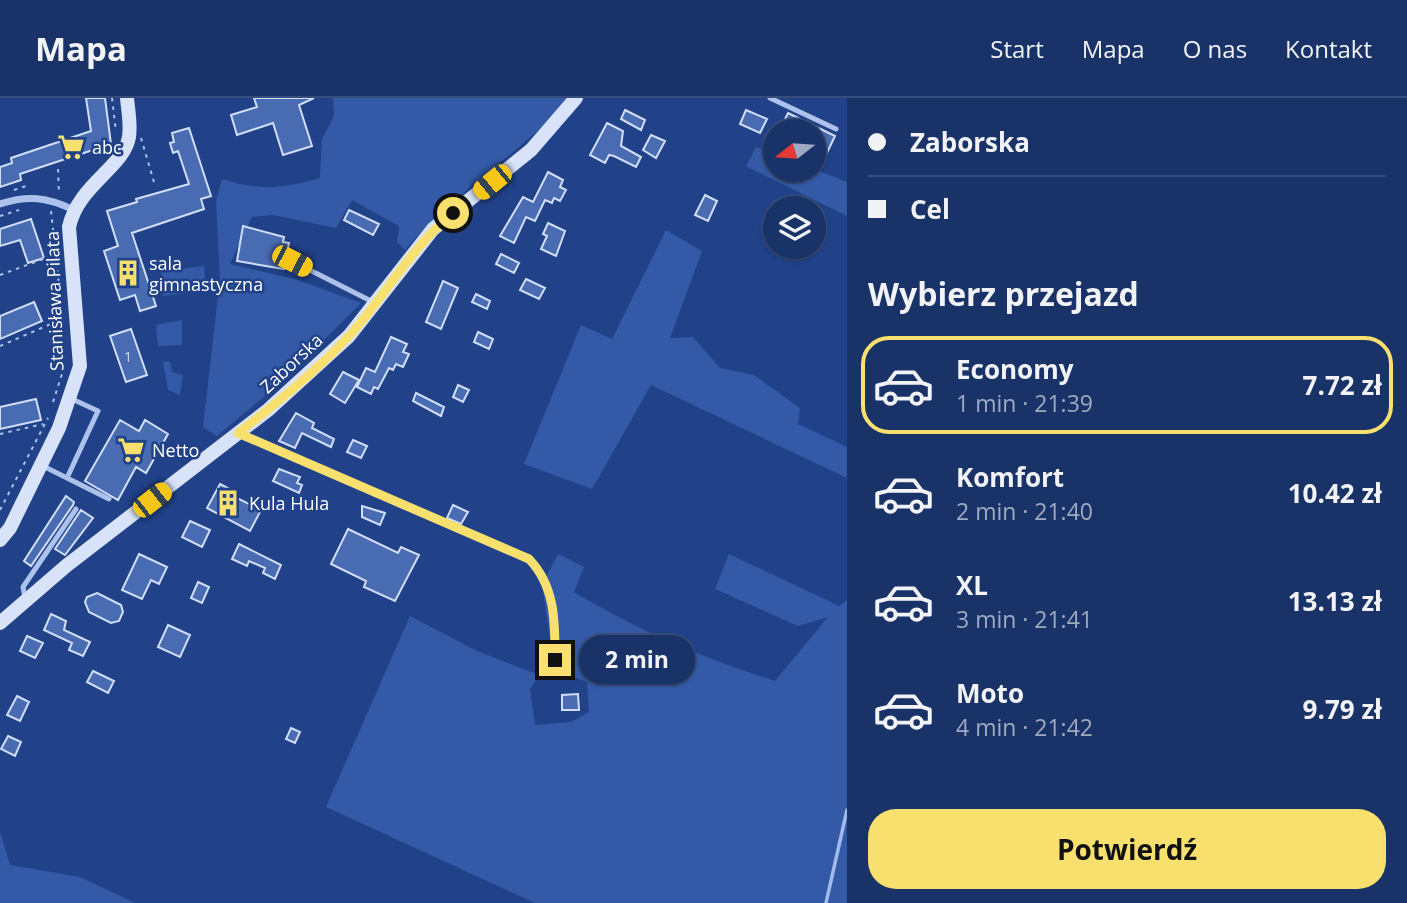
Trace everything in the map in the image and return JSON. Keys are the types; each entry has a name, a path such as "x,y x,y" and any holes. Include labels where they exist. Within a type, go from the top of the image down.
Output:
{"street":[{"path":"0,204 27,196 56,201 74,210 91,185 120,156 130,136 127,98"},
{"name":"Zaborska","path":"0,623 66,566 268,410 349,336 373,302 433,229 531,150 576,98"},
{"name":"Stanisława Pilata","path":"0,540 10,528 41,465 71,399 80,366 69,227 74,210"}],"lane":[{"path":"770,98 836,129"},
{"path":"292,261 373,302"},
{"path":"67,478 98,411 71,399"},
{"path":"238,433 529,559 542,572 551,598 555,660"},
{"path":"41,465 109,499"},
{"path":"25,601 23,587 76,509"}],"path":[{"path":"111,98 116,132 114,141"},
{"path":"130,136 143,139 153,182"},
{"path":"52,407 62,374 62,319 50,214 59,194 58,169"},
{"path":"0,216 26,207"},
{"path":"0,275 55,254"},
{"path":"0,346 62,319"},
{"path":"0,510 48,418"},
{"path":"0,434 44,424"}],"shaded area":[{"path":"333,98 572,98 531,137 444,210 405,250 397,242 399,226 352,200 336,228 273,215 252,217 230,264 298,280 361,303 284,380 217,436 203,427 220,279 216,201 222,179 271,187 320,178 322,139 334,116"},
{"path":"756,147 763,150 763,174 746,166"},
{"path":"826,174 847,182 847,216 826,206 826,196 807,196 778,182 826,182"},
{"path":"666,230 702,251 670,338 693,337 720,368 754,375 800,408 798,424 847,447 847,478 651,385 592,489 524,464 581,325 612,339"},
{"path":"204,266 206,290 163,296 161,271"},
{"path":"182,320 182,345 158,346 156,325"},
{"path":"163,361 170,362 172,372 183,375 180,395 168,390"},
{"path":"558,554 584,567 574,592 622,619 672,642 775,681 828,617 798,626 715,589 729,554 839,606 847,600 847,903 535,903 326,807 410,616 477,651 539,675 530,689 535,725 571,722 589,712 587,682 555,670 542,585"},
{"path":"0,832 10,865 80,877 135,903 0,903"}],"building":[{"path":"86,98 105,98 111,144 20,174 21,180 0,187 0,167 12,163 11,158 91,131"},
{"path":"254,98 314,98 299,105 312,146 283,155 273,123 237,135 231,115 257,107"},
{"path":"625,110 645,120 641,130 621,119"},
{"path":"746,110 767,119 763,119 760,133 740,124"},
{"path":"788,113 800,119 785,119"},
{"path":"607,123 623,131 621,146 641,157 636,167 614,156 609,155 605,163 590,155"},
{"path":"189,128 211,196 201,199 204,209 132,233 156,306 140,311 135,295 120,300 104,251 118,246 107,211 137,202 136,199 189,184 178,151 173,153 170,143 174,142 172,133"},
{"path":"826,132 835,136 826,155"},
{"path":"651,135 665,141 656,158 643,150"},
{"path":"548,172 563,180 560,187 566,190 560,201 554,198 552,203 545,200 535,221 526,217 514,243 500,236 523,197 533,202"},
{"path":"705,195 717,201 708,221 695,215"},
{"path":"349,210 379,224 373,235 344,220"},
{"path":"31,219 44,258 28,263 20,240 0,246 0,229"},
{"path":"548,223 565,231 556,256 541,249 547,236 543,234"},
{"path":"243,226 284,237 283,242 289,243 284,269 237,261"},
{"path":"501,254 519,263 514,273 496,264"},
{"path":"526,279 545,288 539,299 520,290"},
{"path":"443,281 458,288 441,329 426,322"},
{"path":"476,294 490,301 487,309 472,302"},
{"path":"34,302 42,321 0,339 0,316"},
{"path":"131,329 147,375 126,382 110,336"},
{"path":"478,332 493,339 489,349 474,342"},
{"path":"391,337 407,344 403,352 409,354 403,367 396,364 393,370 389,368 378,389 374,387 371,394 357,387 366,368 375,372"},
{"path":"343,372 359,380 345,403 330,394"},
{"path":"458,385 469,390 463,402 453,397"},
{"path":"416,393 444,407 441,416 413,401"},
{"path":"36,399 41,420 0,429 0,407"},
{"path":"296,413 314,423 312,428 334,439 331,447 302,433 295,448 279,441"},
{"name":"Netto","path":"120,420 139,431 145,420 168,434 146,473 136,467 118,500 85,481"},
{"path":"353,440 367,446 361,458 347,452"},
{"path":"279,469 300,477 297,483 302,485 299,493 273,481"},
{"name":"Kula Hula","path":"220,484 237,493 235,497 261,510 250,531 207,508"},
{"path":"66,496 74,502 73,505 31,566 24,561"},
{"path":"453,505 468,512 461,524 447,518"},
{"path":"362,506 385,513 380,525 362,517"},
{"path":"81,510 93,518 65,555 55,549"},
{"path":"190,521 210,530 202,547 182,537"},
{"path":"348,529 398,553 401,547 419,555 395,601 364,587 366,581 331,564"},
{"path":"239,544 281,565 275,579 263,573 265,568 249,561 247,566 232,559"},
{"path":"139,554 167,567 159,584 151,580 142,599 122,590"},
{"path":"198,582 209,587 202,603 191,598"},
{"path":"97,593 121,605 123,612 119,621 111,623 89,612 85,602 87,597"},
{"path":"51,614 66,621 64,630 90,642 83,656 69,650 72,643 44,630"},
{"path":"168,625 190,635 180,657 158,647"},
{"path":"27,636 43,643 35,658 20,651"},
{"path":"93,671 114,681 108,693 87,682"},
{"path":"578,694 579,710 562,710 562,695"},
{"path":"17,696 29,702 20,721 7,715"},
{"path":"291,728 300,732 295,743 286,739"},
{"path":"8,736 21,742 15,756 1,749"}],"waterway":[{"path":"826,903 847,810"}],"place":[{"name":"abc","path":"71,147"},
{"name":"sala gimnastyczna","path":"128,273"},
{"name":"Netto","path":"131,450"},
{"name":"Kula Hula","path":"228,503"}],"route":[{"path":"453,213 433,229 373,302 349,336 268,410 238,433 529,559 542,572 551,598 555,660"}]}
